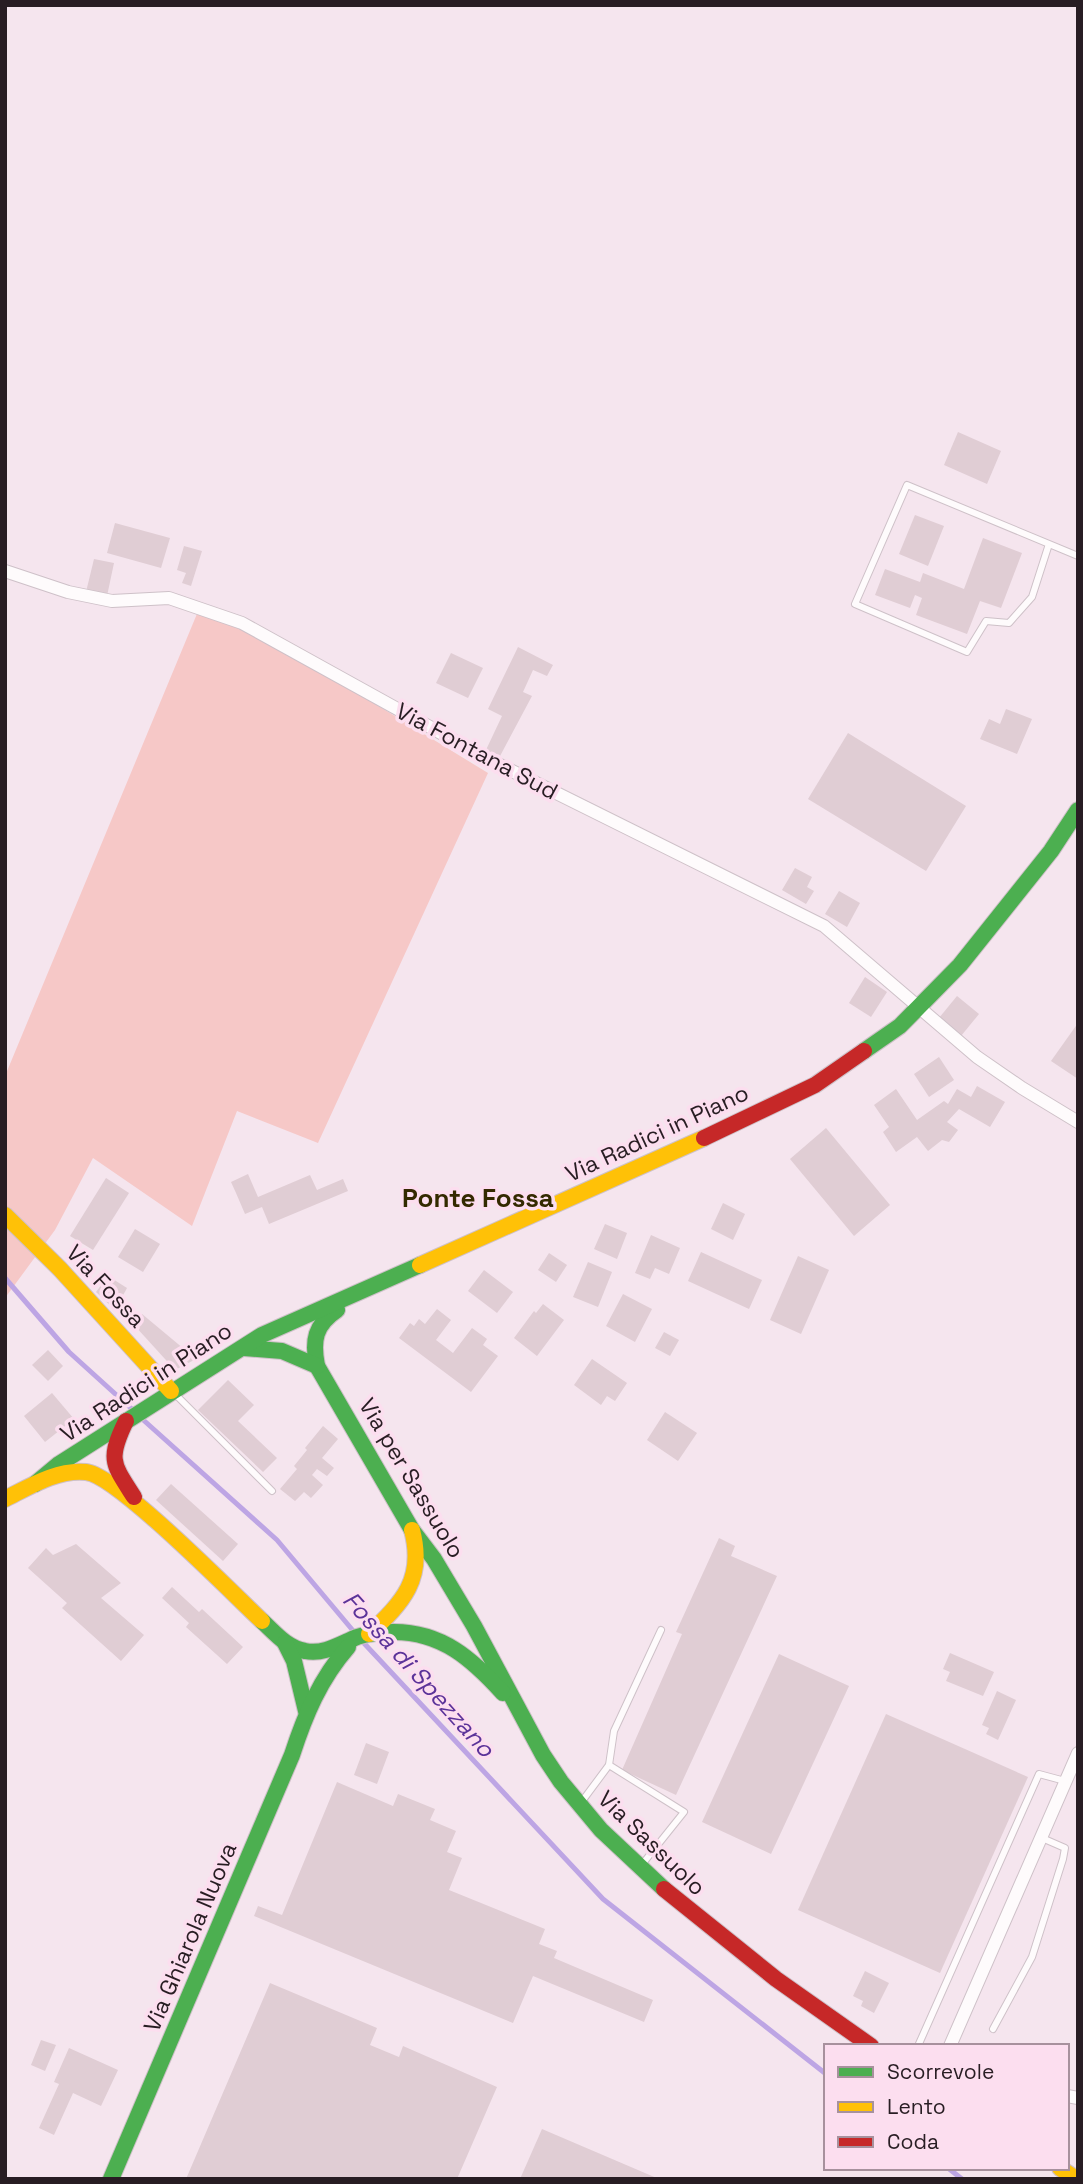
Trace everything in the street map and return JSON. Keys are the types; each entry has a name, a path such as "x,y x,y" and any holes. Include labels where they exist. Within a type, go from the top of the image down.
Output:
{"street":[{"name":"Via Fontana Sud","path":"5,571 68,592 112,601 169,598 242,623 486,758 824,926 977,1057 1078,1122"},
{"name":"Via Radici in Piano","path":"35,1484 59,1464 119,1429 171,1391 262,1335 692,1144 815,1085 900,1026 960,965 1051,851 1078,810"},
{"name":"Via Fossa","path":"5,1214 60,1269 171,1391"},
{"path":"317,1366 313,1347 315,1331 326,1317 363,1292"},
{"path":"241,1348 272,1348 317,1366"},
{"name":"Via per Sassuolo","path":"317,1366 412,1530 427,1546 467,1614"},
{"path":"119,1429 114,1463 122,1481 139,1506"},
{"path":"5,1499 35,1484 64,1474 96,1474 139,1506 285,1643 296,1650 334,1654"},
{"name":"Via Ghiarola Nuova","path":"111,2179 292,1755 306,1711 334,1654 373,1631 406,1596 417,1556 412,1530"},
{"name":"Via Sassuolo","path":"467,1614 494,1661 514,1706 544,1756 600,1831 689,1911 824,2015 869,2044"},
{"path":"373,1631 417,1632 446,1642 481,1669 514,1706"},
{"path":"285,1643 294,1661 306,1711"},
{"path":"951,2044 1078,1753"}],"lane":[{"path":"1049,544 1032,597 1009,623 986,621 967,652 855,604 907,485 1078,556"},
{"path":"171,1391 272,1491"},
{"path":"579,1805 609,1765 614,1731 661,1630"},
{"path":"609,1765 684,1812 639,1868"},
{"path":"919,2044 1039,1774 1065,1781"},
{"path":"993,2029 1032,1957 1063,1860 1065,1848 1041,1837"}],"shaded area":[{"path":"199,609 246,625 488,773 318,1143 237,1111 192,1226 93,1158 55,1230 5,1298 5,1076"}],"building":[{"path":"958,432 1001,451 987,484 944,465"},
{"path":"915,515 944,526 928,566 899,554"},
{"path":"115,523 170,538 161,568 107,553"},
{"path":"983,538 1022,553 1001,608 980,601 967,634 916,615 922,598 915,595 910,608 875,595 885,569 920,582 923,573 964,589"},
{"path":"184,546 202,551 191,586 182,583 186,573 177,570"},
{"path":"94,559 114,563 107,596 86,592"},
{"path":"518,647 553,665 547,676 533,670 523,692 532,696 499,758 485,752 502,716 488,709"},
{"path":"451,653 483,668 468,698 436,683"},
{"path":"1006,709 1032,719 1017,754 980,739 989,719 1000,724"},
{"path":"848,733 966,806 926,871 808,799"},
{"path":"795,868 812,877 807,887 814,891 806,904 782,890"},
{"path":"839,891 860,903 847,927 825,914"},
{"path":"865,977 887,992 871,1017 849,1003"},
{"path":"957,996 979,1014 961,1036 939,1018"},
{"path":"1078,1023 1078,1079 1051,1061"},
{"path":"939,1057 954,1080 929,1097 914,1074"},
{"path":"977,1086 1005,1102 990,1127 959,1109 947,1122 958,1130 949,1142 942,1140 928,1151 917,1137 896,1152 883,1132 889,1127 874,1105 896,1089 917,1120 944,1101 948,1104 957,1089 971,1097"},
{"path":"826,1128 890,1205 854,1236 790,1159"},
{"path":"248,1174 258,1197 310,1175 317,1190 343,1179 348,1191 269,1224 262,1207 245,1214 231,1182"},
{"path":"106,1178 129,1193 93,1250 70,1236"},
{"path":"723,1203 745,1214 733,1240 711,1229"},
{"path":"605,1224 627,1233 617,1259 594,1249"},
{"path":"135,1229 160,1244 143,1272 118,1257"},
{"path":"651,1235 680,1248 669,1274 655,1268 650,1279 635,1273"},
{"path":"701,1252 762,1280 749,1309 688,1281"},
{"path":"549,1253 567,1265 556,1282 538,1270"},
{"path":"798,1256 829,1270 801,1334 770,1320"},
{"path":"588,1262 612,1272 598,1307 573,1297"},
{"path":"484,1270 513,1292 497,1313 468,1291"},
{"path":"108,1276 127,1288 115,1310 96,1292"},
{"path":"623,1294 652,1309 635,1342 606,1326"},
{"path":"543,1304 564,1320 537,1356 514,1338 534,1311 536,1313"},
{"path":"437,1309 451,1320 436,1340 453,1353 472,1328 487,1339 483,1345 498,1356 471,1392 399,1338 410,1323 414,1326 419,1319 425,1324"},
{"path":"142,1314 196,1359 175,1370 135,1326"},
{"path":"664,1332 679,1340 670,1356 655,1348"},
{"path":"48,1350 63,1366 48,1381 32,1365"},
{"path":"592,1359 627,1383 615,1401 607,1396 601,1405 574,1385"},
{"path":"228,1380 254,1405 238,1421 277,1458 263,1472 198,1410"},
{"path":"52,1393 74,1419 45,1442 24,1416"},
{"path":"665,1412 697,1433 678,1461 647,1440"},
{"path":"323,1426 338,1439 322,1458 334,1468 327,1476 317,1469 312,1475 323,1485 311,1498 304,1492 295,1501 280,1489 297,1469 294,1466"},
{"path":"171,1484 238,1544 223,1561 156,1500"},
{"path":"719,1538 735,1546 731,1556 777,1576 676,1795 622,1770 682,1634 676,1632"},
{"path":"76,1544 121,1583 101,1598 144,1635 121,1661 62,1608 67,1603 28,1568 46,1548 53,1555"},
{"path":"172,1587 199,1612 202,1609 243,1647 227,1664 186,1627 189,1623 162,1598"},
{"path":"950,1653 994,1672 983,1696 946,1681 950,1672 943,1669"},
{"path":"779,1654 849,1686 771,1854 702,1822"},
{"path":"997,1691 1016,1700 998,1740 986,1734 989,1728 982,1725"},
{"path":"886,1714 1028,1777 940,1973 798,1910"},
{"path":"366,1743 389,1752 377,1784 354,1775"},
{"path":"337,1782 393,1806 398,1794 435,1809 430,1820 456,1831 447,1852 462,1858 449,1890 545,1929 539,1944 557,1951 554,1958 653,2000 644,2022 533,1976 513,2023 254,1916 258,1906 282,1915"},
{"path":"865,1971 889,1983 874,2013 861,2006 863,2001 853,1996"},
{"path":"270,1983 377,2028 370,2045 399,2057 403,2046 497,2087 457,2179 186,2179"},
{"path":"41,2040 56,2045 45,2071 31,2065"},
{"path":"69,2048 118,2070 101,2106 73,2093 54,2135 39,2128 59,2084 54,2082"},
{"path":"542,2129 659,2179 520,2179"}],"waterway":[{"name":"Fossa di Spezzano","path":"5,1278 69,1352 133,1410"},
{"name":"Fossa di Spezzano","path":"140,1417 277,1540 355,1633"},
{"name":"Fossa di Spezzano","path":"361,1640 603,1899 824,2072"},
{"name":"Fossa di Spezzano","path":"951,2170 962,2179"}],"traffic: fast":[{"path":"864,1051 900,1026 960,965 1051,851 1078,810"},
{"path":"35,1484 59,1464 262,1335 420,1265"},
{"path":"337,1310 324,1321 317,1334 317,1366 412,1530 434,1559 474,1626 543,1755 561,1782 601,1830 664,1889"},
{"path":"244,1348 282,1351 317,1366"},
{"path":"262,1621 287,1643 312,1652 375,1633 411,1633 427,1637 441,1642 468,1659 503,1693"},
{"path":"285,1643 294,1661 306,1711"},
{"path":"111,2179 308,1712 321,1685 348,1647"}],"traffic: slow":[{"path":"420,1265 704,1138"},
{"path":"5,1215 60,1269 171,1391"},
{"path":"5,1499 64,1473 86,1472 101,1478 148,1513 262,1621"},
{"path":"369,1634 401,1600 413,1576 416,1562 412,1530"},
{"path":"1063,2170 1076,2179"}],"traffic: jam":[{"path":"704,1138 815,1085 864,1051"},
{"path":"126,1421 116,1445 115,1461 121,1477 134,1497"},
{"path":"664,1889 776,1979 868,2044"}],"district":[{"name":"Ponte Fossa","path":"478,1198"}]}
